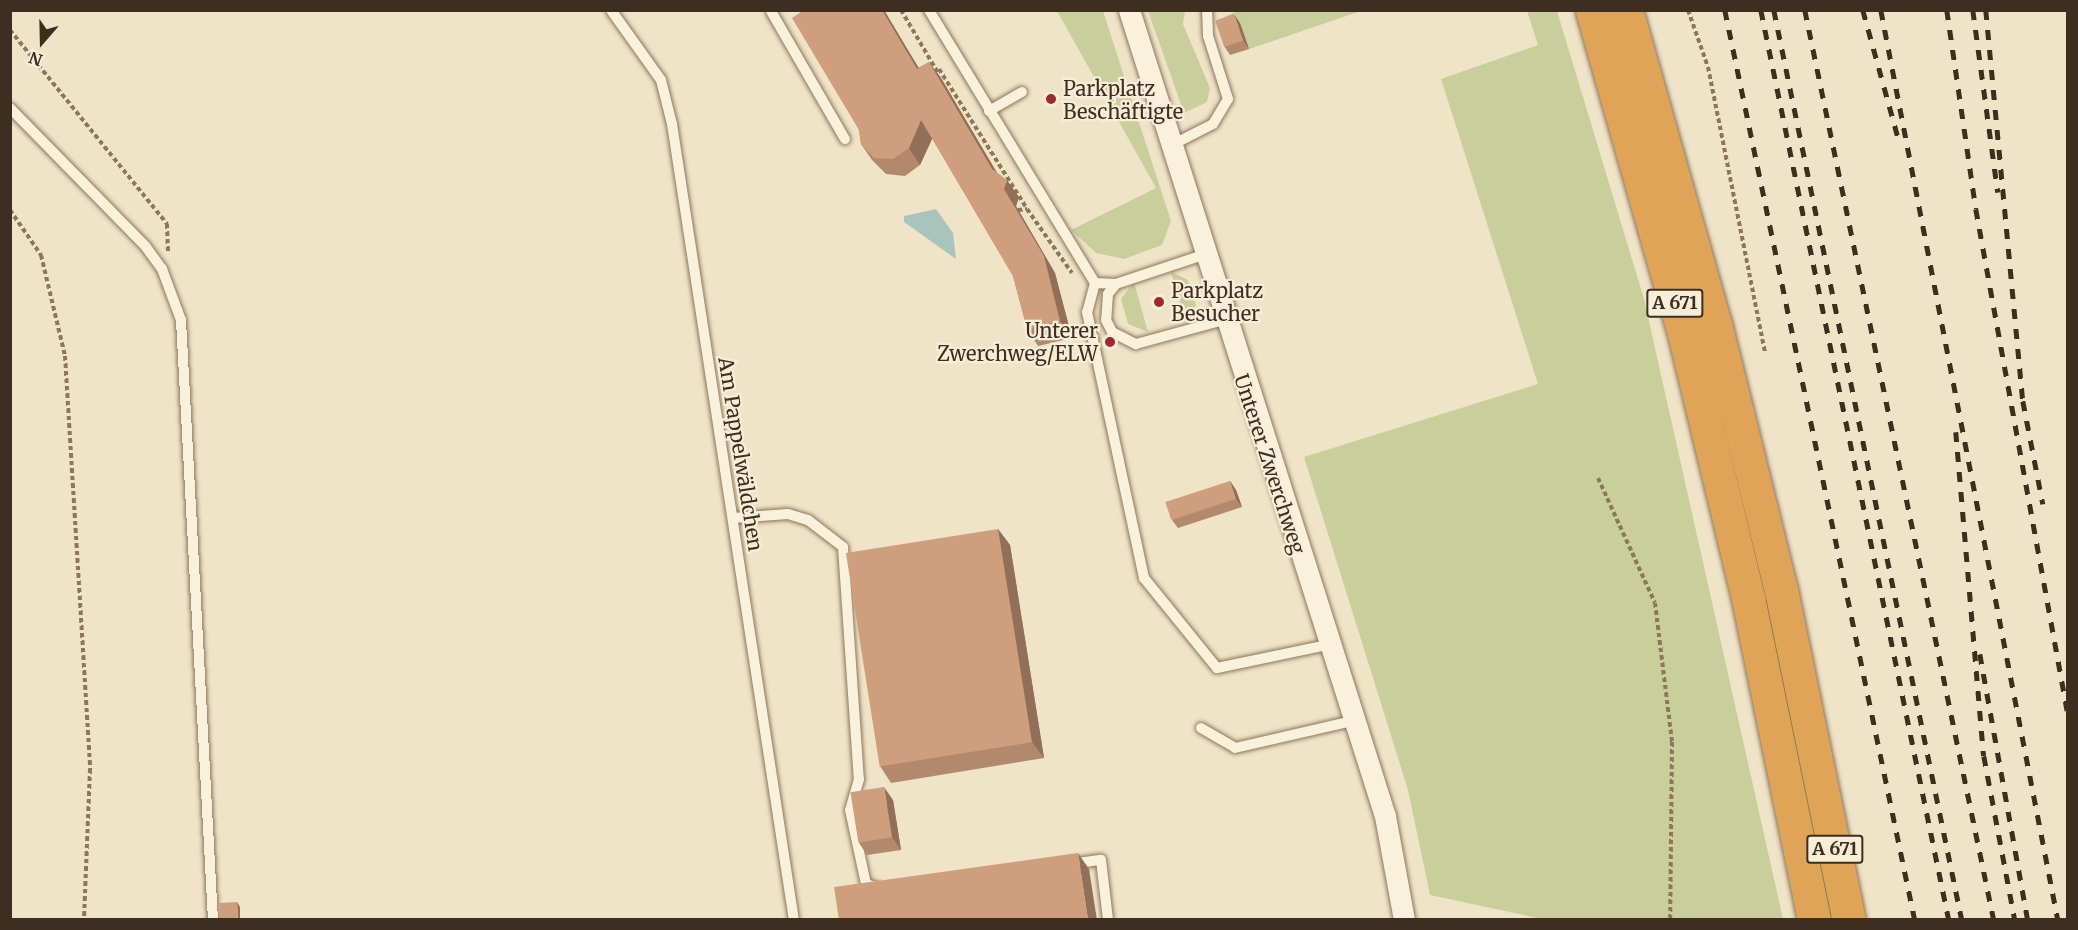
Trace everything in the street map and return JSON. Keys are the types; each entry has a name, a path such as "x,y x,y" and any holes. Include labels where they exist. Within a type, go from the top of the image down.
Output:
{"highway":[{"name":"A 671","path":"1592,10 1683,329 1748,598 1815,920"},
{"name":"A 671","path":"1626,10 1715,324 1781,590 1848,920"}],"street":[{"name":"Unterer Zwerchweg","path":"1129,10 1203,255 1327,645 1385,816 1404,920"}],"lane":[{"name":"Am Pappelwäldchen","path":"611,10 661,80 672,124 794,920"},
{"path":"929,10 988,111 1095,283 1087,312 1144,578 1217,668 1327,645"},
{"path":"1169,147 1213,124 1228,99 1208,36 1207,10"},
{"path":"771,11 845,140"},
{"path":"988,111 1022,92"},
{"path":"10,108 162,269 181,320 213,920"},
{"path":"1095,283 1116,284 1203,255"},
{"path":"1116,284 1104,307 1106,320 1123,340 1149,342 1224,320"},
{"path":"733,518 788,514 808,519 843,547 859,779 850,810 866,884 897,889"},
{"path":"1201,728 1235,748 1353,721"},
{"path":"1055,866 1101,860 1108,920"}],"path":[{"path":"901,10 937,71 1027,208"},
{"path":"1688,10 1708,67 1765,351"},
{"path":"10,30 167,224 171,240 162,269"},
{"path":"924,78 937,71"},
{"path":"10,210 41,255 65,356 90,769 84,920"},
{"path":"1598,478 1655,603 1672,742 1670,920"}],"green space":[{"path":"1057,11 1103,11 1171,221 1162,245 1124,259 1096,253 1071,230 1156,188"},
{"path":"1148,11 1185,11 1183,24 1210,88 1207,102 1184,113"},
{"path":"1238,11 1361,11 1249,49 1240,23 1221,29 1226,16"},
{"path":"1527,11 1557,11 1644,299 1783,919 1542,919 1430,895 1408,790 1304,457 1538,384 1441,79 1538,45"},
{"path":"1171,272 1188,280 1196,305 1185,322"},
{"path":"1134,282 1148,332 1128,324 1121,299"}],"water":[{"path":"936,209 953,233 956,259 904,222 904,216"}],"building":[{"path":"804,10 882,10 917,69 929,62 992,169 1007,180 1004,189 1044,256 1060,321 1027,329 1013,276 921,120 909,148 893,159 874,158 861,144 859,130 792,18"},
{"path":"1234,14 1243,40 1224,47 1215,21"},
{"path":"1230,481 1236,499 1171,520 1165,502"},
{"path":"998,529 1032,742 880,766 846,553"},
{"path":"884,787 892,837 858,843 850,792"},
{"path":"1078,853 1088,920 839,920 834,887"},
{"path":"237,902 238,920 220,920 219,903"}],"railway":[{"path":"1725,10 1915,920"},
{"path":"1761,10 1949,920"},
{"path":"1774,10 1962,920"},
{"path":"1805,10 1994,920"},
{"path":"1863,10 1899,141"},
{"path":"1881,10 2058,920"},
{"path":"1947,10 1976,209 2068,714"},
{"path":"1973,10 1998,192"},
{"path":"1986,10 2023,401 2043,504"},
{"path":"1956,432 1984,756 2015,920"},
{"path":"1980,654 2028,920"}],"place":[{"name":"Parkplatz Beschäftigte","path":"1051,99"},
{"name":"Parkplatz Besucher","path":"1159,302"},
{"name":"Unterer Zwerchweg/ELW","path":"1110,342"}]}
